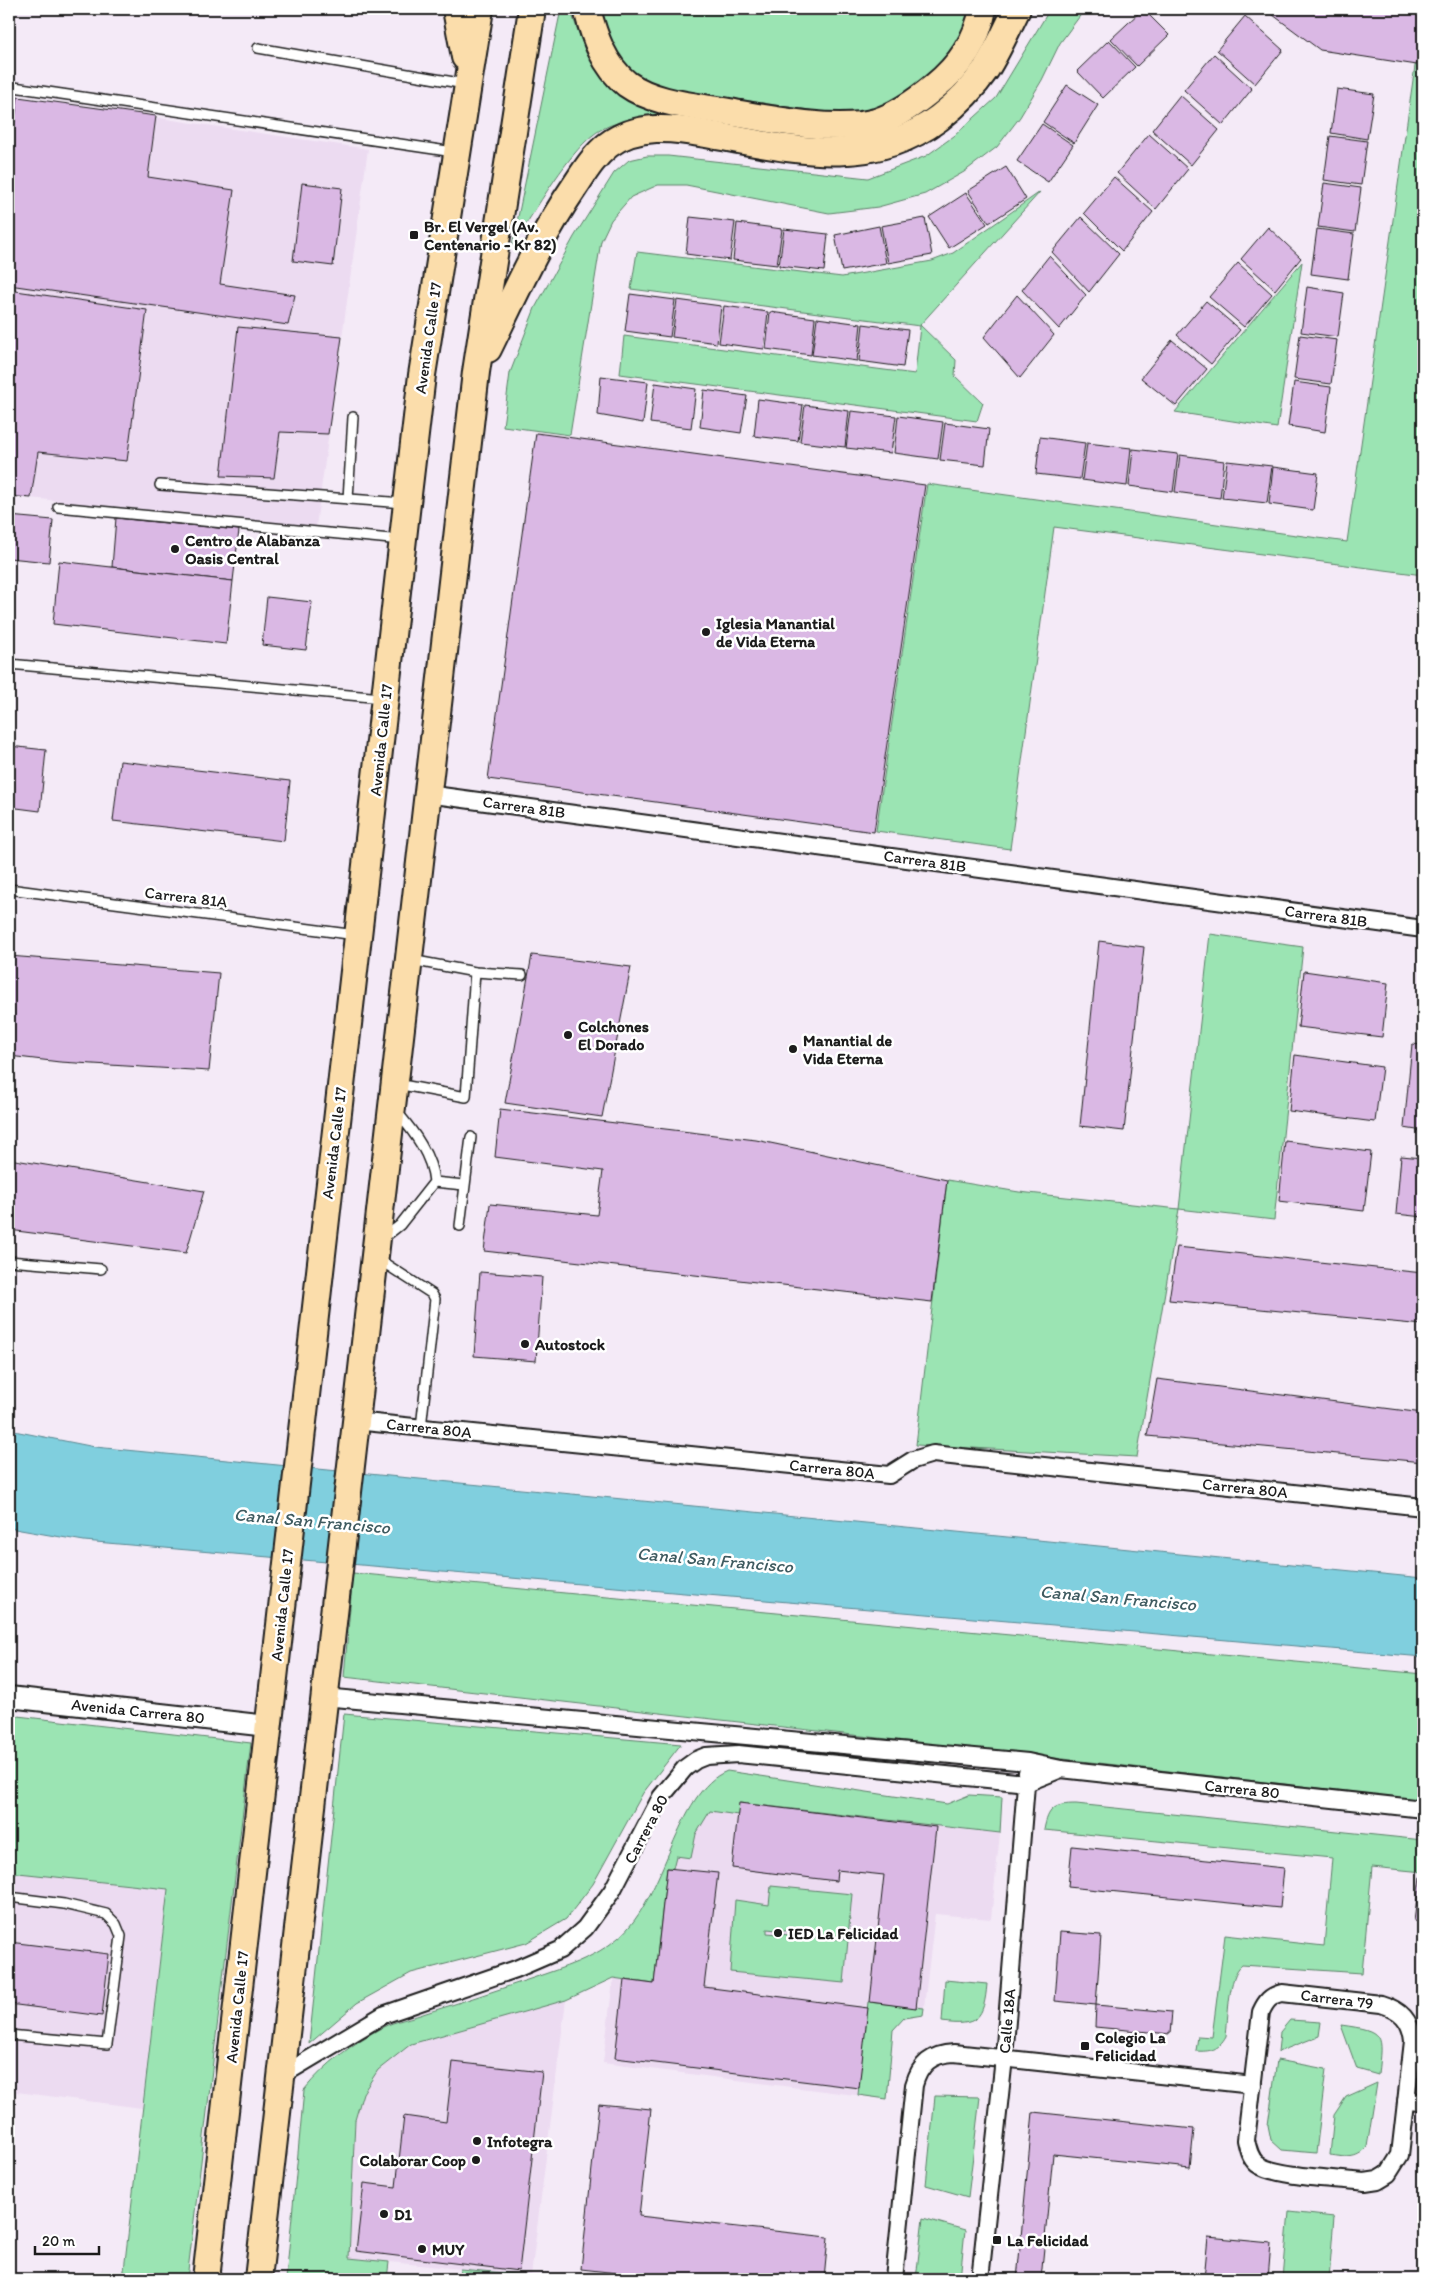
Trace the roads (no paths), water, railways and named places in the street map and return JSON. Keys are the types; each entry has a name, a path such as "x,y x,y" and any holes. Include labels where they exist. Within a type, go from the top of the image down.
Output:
{"main road":[{"path":"456,9 468,82"},
{"name":"Avenida Calle 17","path":"206,2279 300,1438 359,935 402,540 422,375 480,9"},
{"path":"258,2279 476,372 532,9"},
{"path":"586,9 599,47 608,62 616,74 640,92 653,97 704,108 833,126 875,122 899,112 919,99 942,81 961,61 972,42 983,9"},
{"path":"476,372 533,257 565,201 594,158 610,144 624,136 650,129 684,130 825,153 864,150 896,142 929,124 966,94 986,69 1017,9"}],"street":[{"name":"Carrera 81B","path":"427,794 1423,929"},
{"name":"Carrera 80A","path":"354,1433 421,1428 889,1475 913,1460 933,1454 1423,1508"},
{"name":"Carrera 80","path":"324,1696 1028,1762 1062,1769 1423,1809"},
{"name":"Avenida Carrera 80","path":"9,1697 268,1726"},
{"name":"Carrera 80","path":"281,2076 383,2015 516,1969 560,1950 574,1940 612,1891 661,1796 685,1768 696,1760 723,1754 738,1754 1026,1783 1062,1769"},
{"name":"Calle 18A","path":"980,2279 1004,2058 1028,1762"},
{"name":"Carrera 79","path":"1294,1994 1381,2004 1395,2008 1406,2017 1412,2028 1413,2041 1400,2155 1388,2174 1378,2180 1346,2180 1277,2172 1256,2163 1249,2153 1246,2140 1253,2084 1261,2012 1266,2002 1273,1996 1294,1994"},
{"path":"894,2279 914,2085 918,2071 928,2060 940,2054 1004,2058 1253,2084"},
{"path":"1406,2101 1423,2102"}],"lane":[{"path":"258,48 468,82"},
{"path":"14,87 456,152"},
{"path":"348,499 353,417"},
{"path":"160,485 407,503"},
{"path":"58,507 402,540"},
{"path":"9,664 385,699"},
{"name":"Carrera 81A","path":"9,889 359,935"},
{"path":"408,960 475,972 522,975"},
{"path":"421,1428 435,1299 432,1294 375,1250 400,1225 434,1182 433,1168 393,1094 466,1097 475,972"},
{"path":"460,1226 471,1137"},
{"path":"434,1182 464,1184"},
{"path":"9,1261 101,1269"},
{"path":"9,1898 64,1904 106,1914 116,1924 121,1936 107,2044 9,2035"}],"water":[{"name":"Canal San Francisco","path":"9,1430 95,1447 1423,1578 1423,1657 84,1541 9,1528"}],"place":[{"name":"Br. El Vergel (Av. Centenario - Kr 82)","path":"414,235"},
{"name":"Centro de Alabanza Oasis Central","path":"175,549"},
{"name":"Iglesia Manantial de Vida Eterna","path":"706,632"},
{"name":"Colchones El Dorado","path":"568,1035"},
{"name":"Manantial de Vida Eterna","path":"793,1049"},
{"name":"Autostock","path":"525,1344"},
{"name":"IED La Felicidad","path":"778,1933"},
{"name":"Colegio La Felicidad","path":"1085,2046"},
{"name":"Infotegra","path":"477,2141"},
{"name":"Colaborar Coop","path":"476,2160"},
{"name":"D1","path":"384,2214"},
{"name":"La Felicidad","path":"997,2240"},
{"name":"MUY","path":"422,2249"}]}
